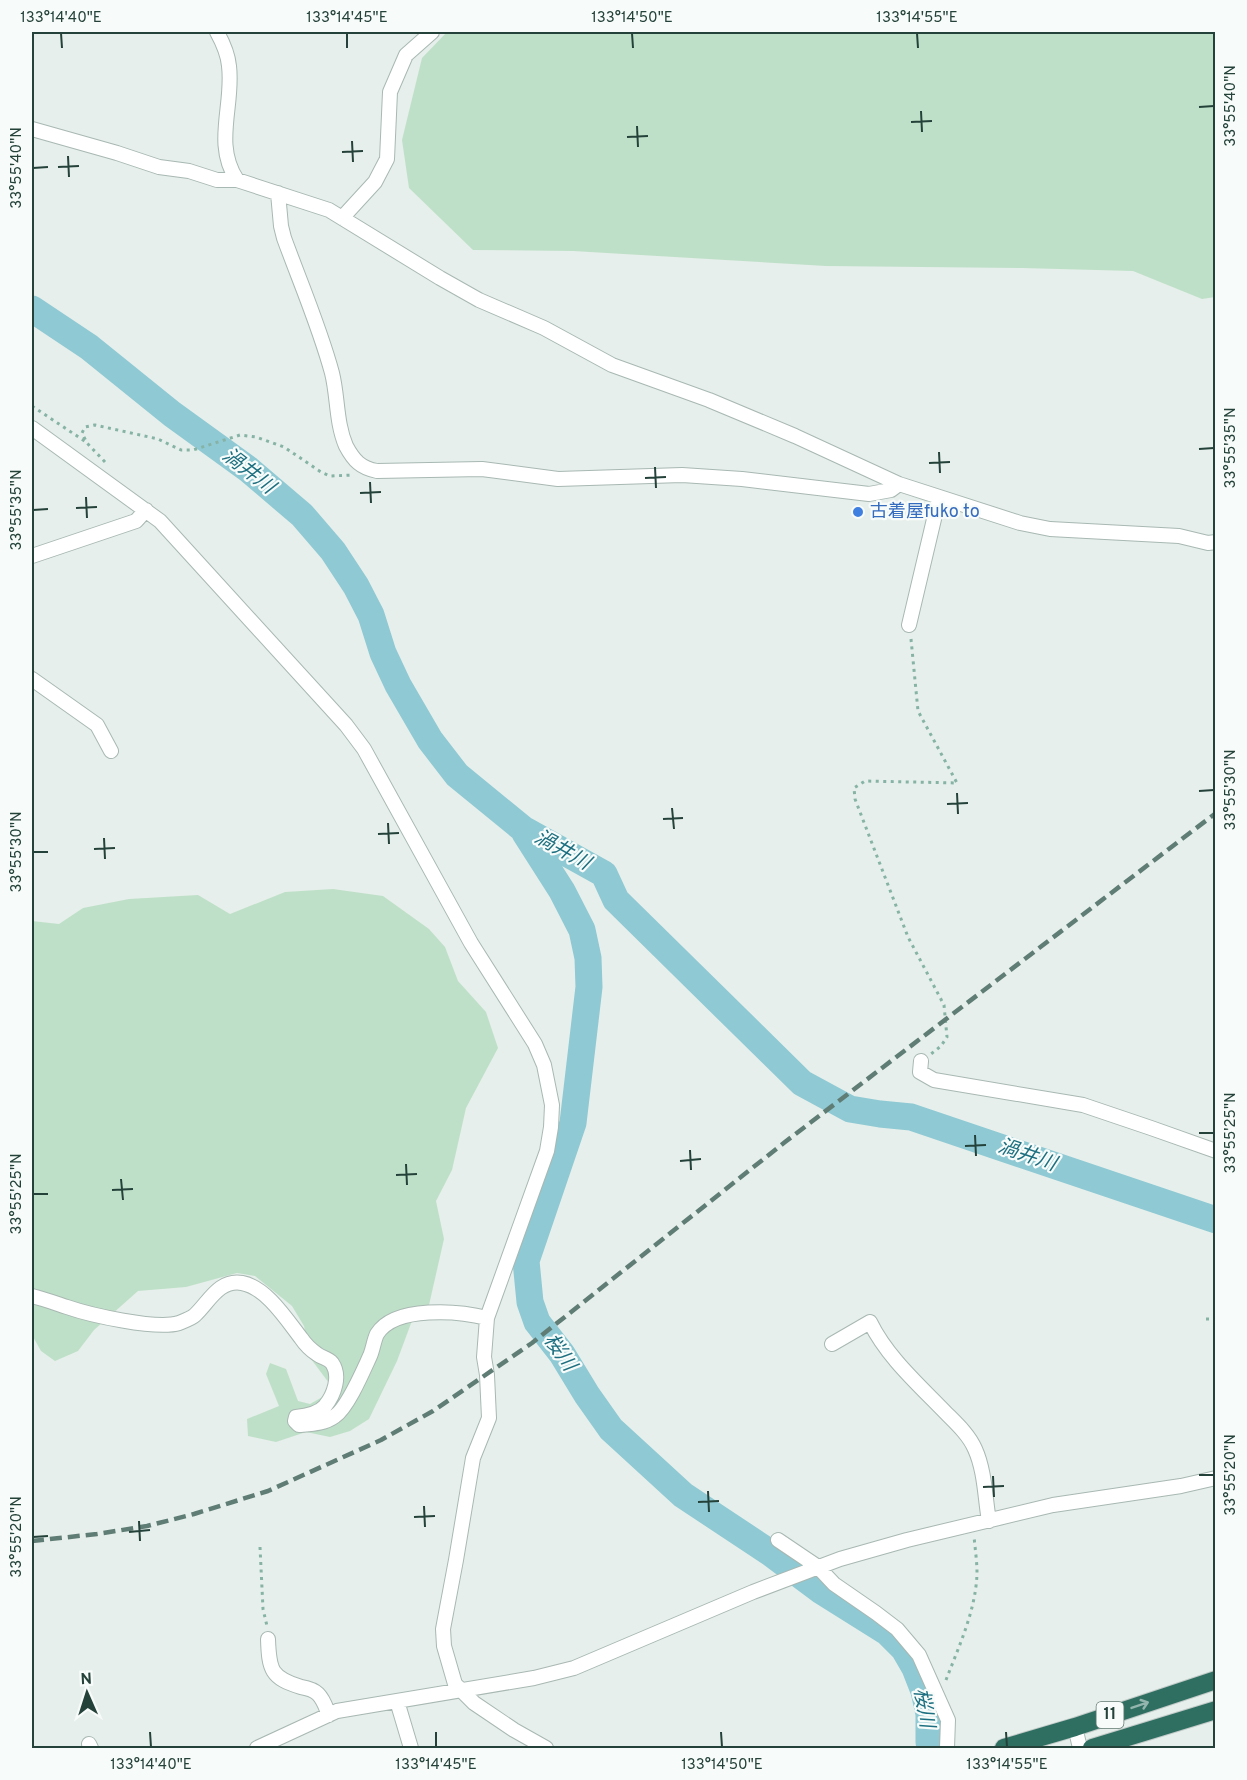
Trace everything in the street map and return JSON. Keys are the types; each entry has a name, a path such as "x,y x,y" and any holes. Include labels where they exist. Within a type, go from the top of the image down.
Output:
{"highway":[{"name":"11","path":"1005,1749 1215,1680"},
{"name":"11","path":"1092,1749 1123,1744 1215,1710"}],"street":[{"path":"217,32 227,55 230,69 225,141 229,169 237,180"},
{"path":"342,218 375,182 387,159 390,92 406,55 432,32"},
{"path":"32,129 159,167 189,171 217,180 237,180 329,210 479,300 544,328 612,365 708,400 795,436 899,484 939,498 1020,523 1050,529 1179,536 1208,543 1215,542"},
{"path":"278,193 282,232 332,374 343,436 354,458 364,468 377,471 482,469 558,479 682,476 742,479 870,494 891,490 899,484"},
{"path":"32,428 160,520 346,725 364,749 471,943 535,1044 544,1065 552,1105 547,1151 487,1318 484,1357 489,1418 472,1458 443,1629 444,1646 455,1684 474,1703 546,1749"},
{"path":"909,625 939,498"},
{"path":"32,556 136,521 147,510"},
{"path":"32,679 97,725 111,751"},
{"path":"921,1062 920,1072 934,1080 1083,1106 1215,1151"},
{"path":"32,1296 138,1323 178,1323 194,1316 211,1295 226,1284 241,1282 273,1301 296,1329 301,1339 318,1356 330,1361 336,1370 336,1384 325,1407 308,1416 296,1417 295,1421 299,1425 315,1425 336,1415 349,1398 378,1334 399,1318 430,1312 471,1314 487,1318"},
{"path":"832,1344 870,1322 876,1335 890,1354 965,1432 975,1448 989,1521"},
{"path":"257,1749 337,1711 534,1678 574,1668 815,1568 907,1540 1053,1505 1181,1486 1215,1478"},
{"path":"778,1540 897,1629 920,1655 948,1720 946,1749"},
{"path":"268,1639 268,1660 277,1677 317,1692 324,1702 328,1715"},
{"path":"397,1701 411,1749"},
{"path":"1075,1727 1080,1749"}],"path":[{"path":"32,406 87,443 111,468"},
{"path":"87,443 82,433 85,427 95,425 158,439 181,450 193,450 240,435 248,435 284,447 330,476 350,476 364,468"},
{"path":"909,625 918,711 957,783 865,781 854,788 855,799 908,937 944,1005 946,1036 941,1046 921,1062"},
{"path":"1206,1319 1215,1319"},
{"path":"938,1698 944,1688 972,1604 977,1573 973,1525"},
{"path":"260,1547 263,1609 268,1639"}],"green space":[{"path":"447,32 1215,32 1215,297 1202,299 1133,271 826,266 573,251 473,250 409,188 402,140 422,58"},
{"path":"333,889 383,896 429,929 445,947 458,981 486,1012 498,1048 466,1108 452,1170 436,1201 444,1239 429,1305 413,1318 397,1361 369,1419 350,1431 330,1437 306,1432 276,1442 248,1436 247,1419 279,1406 266,1374 270,1363 286,1369 298,1401 310,1404 326,1395 329,1383 311,1359 304,1326 292,1306 255,1276 237,1273 186,1287 138,1291 94,1330 78,1351 55,1361 41,1351 32,1335 32,921 59,924 83,908 129,899 198,895 230,914 285,892"}],"waterway":[{"name":"渦井川","path":"32,309 89,347 172,414 248,469 302,515 333,551 356,586 371,615 383,653 398,685 430,740 457,775 523,829 604,874 616,900 802,1083 850,1109 911,1117 1216,1220"},
{"name":"桜川","path":"525,833 562,891 582,930 588,958 589,987 573,1123 526,1261 530,1302 537,1322 562,1354 611,1429 683,1495 769,1552 820,1590 887,1632 904,1649 924,1691 929,1714 929,1742"}],"railway":[{"path":"32,1541 147,1526 268,1491 381,1440 433,1411 532,1343 785,1142 1216,813"}],"place":[{"name":"古着屋fuko to","path":"858,512"}]}
